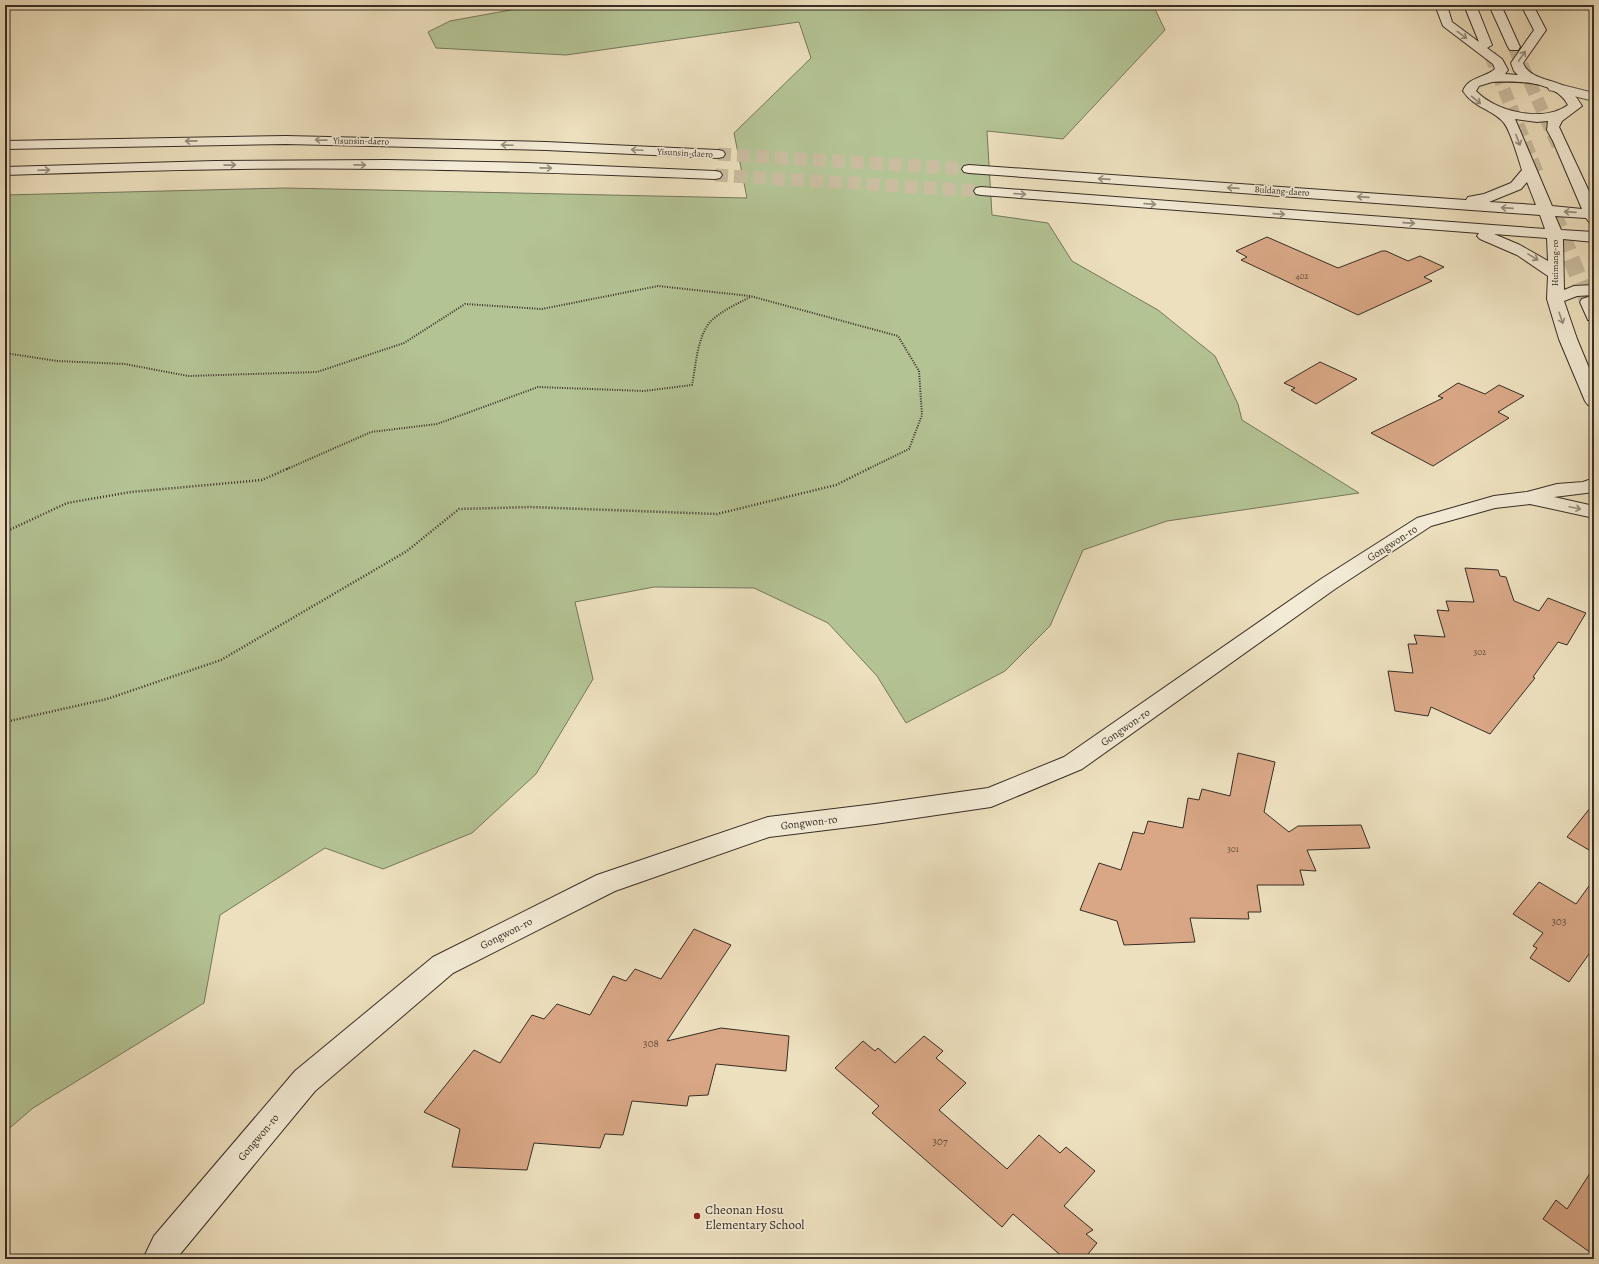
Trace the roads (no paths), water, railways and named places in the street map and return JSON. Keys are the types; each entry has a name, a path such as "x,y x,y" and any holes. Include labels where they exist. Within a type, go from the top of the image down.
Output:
{"main road":[{"path":"1441,5 1447,24 1498,62 1502,70 1490,78"},
{"path":"1470,5 1486,45"},
{"path":"1495,5 1514,47"},
{"path":"1527,5 1540,30 1517,64 1520,71 1539,82"},
{"path":"1594,97 1522,78 1490,78 1478,81 1471,85 1469,91 1472,98 1495,110 1530,117 1566,113 1594,106"},
{"path":"1554,87 1566,93 1573,99 1575,106 1555,119 1552,125 1593,216"},
{"name":"Huimang-ro","path":"1495,110 1510,121 1555,234 1555,299 1568,339 1594,401"},
{"name":"Yisunsin-daero","path":"5,145 286,140 538,146 718,154"},
{"name":"Yisunsin-daero","path":"5,171 185,166 342,164 552,168 715,175"},
{"name":"Buldang-daero","path":"969,169 1546,210 1593,216"},
{"path":"1450,203 1487,198 1516,186 1530,170"},
{"path":"1574,172 1594,186"},
{"path":"981,191 1594,237"},
{"path":"1458,227 1510,245 1535,258 1556,275"},
{"path":"1555,299 1574,291 1592,303"},
{"path":"1528,498 1557,490 1588,488 1594,484"},
{"path":"1528,498 1594,512"},
{"name":"Gongwon-ro","path":"159,1259 165,1247 305,1081 443,965 606,883 768,827 875,814 991,797 1073,763 1328,584 1424,522 1494,502 1528,498"}],"tunnel":[{"path":"1514,47 1560,150"},
{"path":"1490,54 1537,172"},
{"path":"718,154 969,169"},
{"path":"715,175 981,191"},
{"path":"1553,212 1588,302"}],"place":[{"name":"Cheonan Hosu Elementary School","path":"697,1216"}]}
